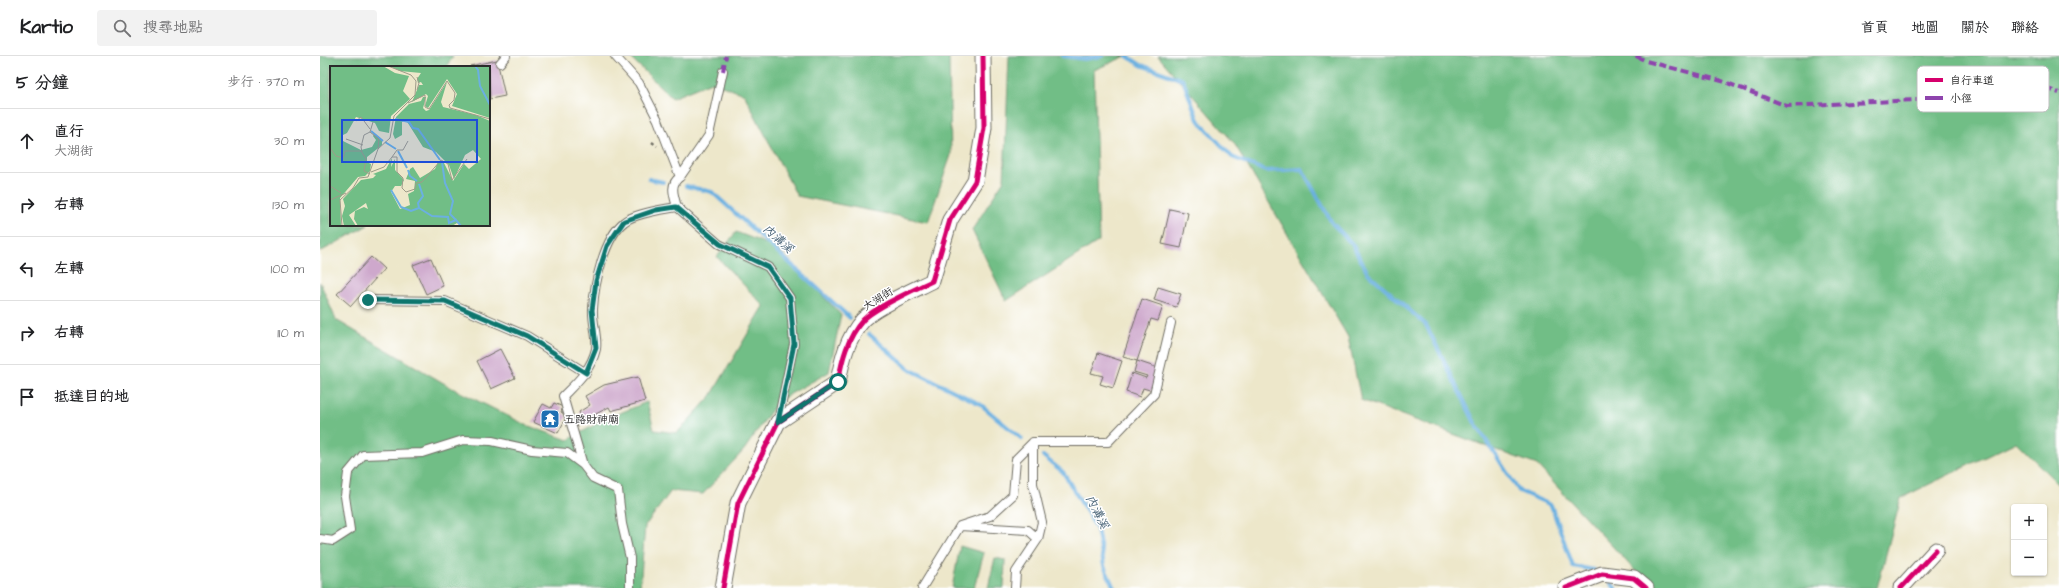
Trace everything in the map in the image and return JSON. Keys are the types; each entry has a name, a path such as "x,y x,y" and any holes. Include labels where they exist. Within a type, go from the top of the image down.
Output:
{"street":[{"name":"大湖街","path":"778,422 838,382 843,356 851,338 864,320 895,299 932,281 950,220 975,181 984,128 983,56"},
{"path":"723,588 738,503 778,422"},
{"path":"1902,588 1936,550"},
{"path":"1566,588 1602,574 1634,578 1646,588"}],"lane":[{"path":"500,63 506,56"},
{"path":"615,56 639,83 658,120 680,177"},
{"path":"723,71 709,135 680,177 676,180 672,190 676,207 720,244 768,267 790,298 794,344 778,422"},
{"path":"583,465 563,396 586,373 596,348 592,310 596,281 607,246 624,221 656,210 676,207"},
{"path":"368,300 445,301 527,336 586,373"},
{"path":"922,588 960,526 990,516 1013,495 1016,458 1033,442 1108,442 1154,394 1171,323"},
{"path":"320,539 333,541 350,530 345,496 348,473 363,455 422,453 462,440 492,441 532,450 567,454 583,465 593,478 618,490 622,524 630,558 630,588"},
{"path":"1015,588 1016,572 1038,539 1042,522 1033,484 1033,442"},
{"path":"960,526 1028,530 1038,539"}],"green space":[{"path":"320,56 453,56 447,66 330,66 330,226 366,226 320,252"},
{"path":"629,56 949,56 951,155 928,222 797,196 744,94 711,82 672,98"},
{"path":"1009,56 1126,56 1094,70 1099,241 1006,301 972,230 1004,180"},
{"path":"1158,56 2059,56 2059,485 2016,442 1901,498 1877,588 1651,588 1537,465 1361,400 1348,337 1234,143"},
{"path":"736,232 777,248 841,315 829,372 778,401 744,450 703,494 671,491 645,526 640,588 320,588 320,282 336,320 452,388 526,425 568,440 605,419 647,402 654,430 677,433 711,396 764,306 717,257"},
{"path":"960,546 984,553 974,588 952,588"},
{"path":"995,558 1005,560 1004,588 988,588"}],"building":[{"path":"497,60 505,96 490,99 490,66 470,66"},
{"path":"1170,209 1188,213 1181,248 1162,244"},
{"path":"371,257 384,269 351,306 337,294"},
{"path":"431,258 443,286 426,294 413,265"},
{"path":"1158,287 1181,294 1176,307 1154,300"},
{"path":"1142,299 1163,306 1158,321 1151,319 1137,361 1123,357"},
{"path":"500,349 515,378 491,389 477,361"},
{"path":"1098,353 1122,361 1113,388 1100,384 1103,376 1091,373"},
{"path":"1137,361 1161,369 1153,391 1143,388 1140,397 1126,392 1132,373 1146,378 1147,376 1134,372"},
{"path":"638,377 645,401 611,411 609,407 583,421 579,412 590,405 585,396 604,385"},
{"name":"五路財神廟","path":"554,403 563,407 561,412 567,416 558,433 533,422 543,404 551,408"}],"waterway":[{"path":"1063,56 1085,59 1102,56"},
{"path":"1127,56 1141,65 1183,80 1198,120 1232,157 1266,171 1302,169 1332,223 1352,244 1368,273 1426,325 1475,423 1519,491 1551,505 1573,566 1594,570"},
{"name":"內溝溪","path":"649,179 663,182"},
{"name":"內溝溪","path":"686,186 712,192 850,318"},
{"name":"內溝溪","path":"869,334 909,369 980,404 1022,439"},
{"name":"內溝溪","path":"1043,456 1063,472 1097,529 1104,566 1114,588"},
{"path":"1611,583 1615,588"}],"marked path":[{"path":"723,71 726,56"},
{"path":"1636,56 1646,61 1722,81 1787,106 1917,100"},
{"path":"2049,89 2059,93"}],"cycle path":[{"path":"723,588 738,503 778,422 838,382 843,357 849,342 857,327 863,320 877,309 932,281 950,220 975,181 984,128 983,56"},
{"path":"1901,588 1936,550"},
{"path":"1566,588 1602,574 1634,578 1646,588"}],"place":[{"name":"五路財神廟","path":"550,419"}],"route":[{"path":"368,300 445,301 527,336 586,373 596,348 592,310 596,281 607,246 624,221 656,210 676,207 720,244 768,267 790,298 794,344 778,422 838,382"}]}
